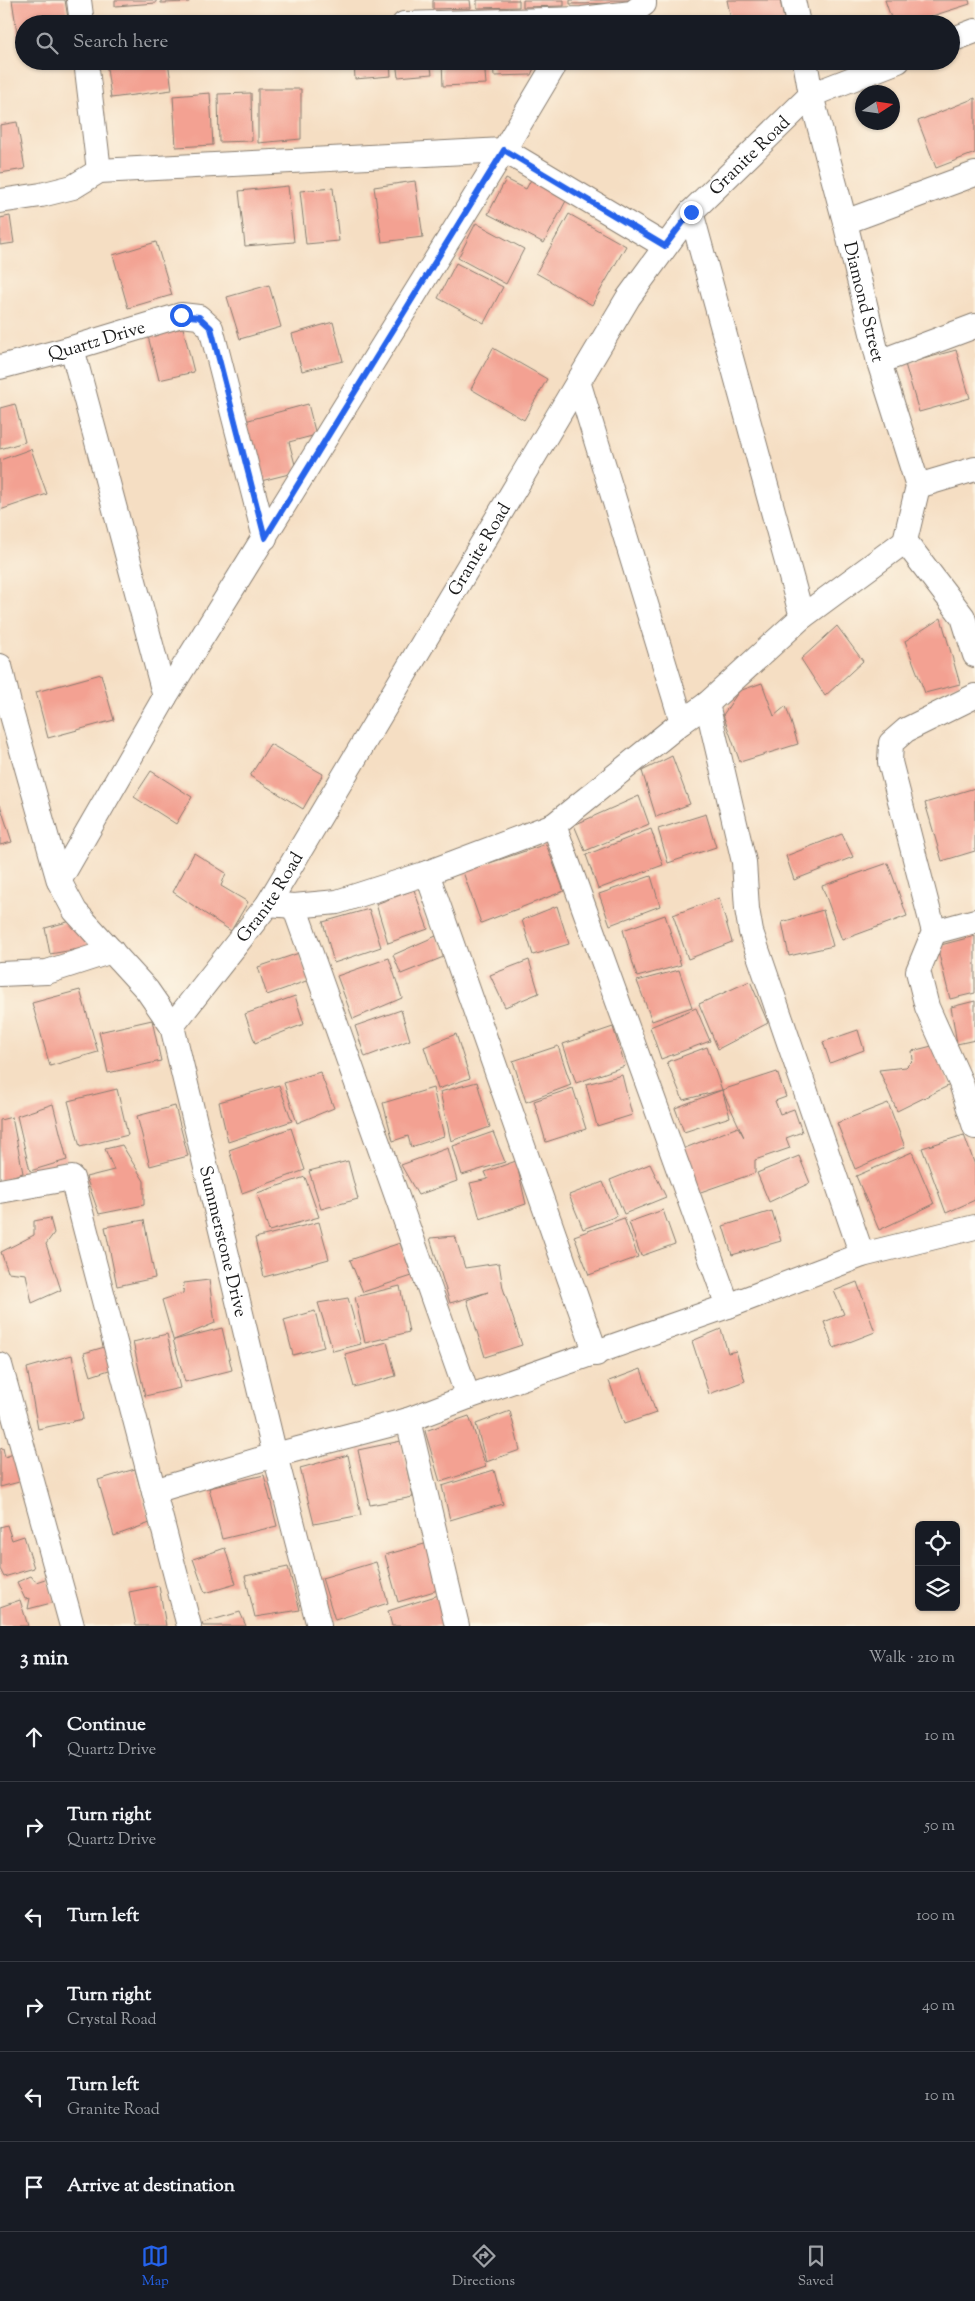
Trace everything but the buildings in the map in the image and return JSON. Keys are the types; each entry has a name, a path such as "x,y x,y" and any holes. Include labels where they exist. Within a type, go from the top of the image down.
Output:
{"street":[{"path":"79,0 81,15"},
{"path":"620,15 632,13 644,4 644,0"},
{"path":"793,0 796,15"},
{"path":"960,37 975,31"},
{"path":"87,70 99,172"},
{"path":"59,881 165,697 265,538 552,70"},
{"name":"Diamond Street","path":"807,70 811,95 846,222 879,362 918,486"},
{"path":"811,95 875,70"},
{"name":"Granite Road","path":"172,1026 268,904 628,298 691,212 811,95"},
{"path":"0,201 41,195 73,187 99,172 504,150 665,246"},
{"path":"846,222 975,174"},
{"path":"691,212 802,618"},
{"name":"Quartz Drive","path":"0,366 72,348 181,315 199,317 211,328 265,538"},
{"path":"879,362 975,326"},
{"path":"72,348 165,697"},
{"path":"578,382 682,722"},
{"path":"268,904 294,906 337,902 427,873 554,825 707,704 802,618 905,540 918,486 975,469"},
{"path":"905,540 963,617 975,655"},
{"path":"0,666 59,881 76,911 147,990 172,1026"},
{"path":"975,696 906,730 891,743 890,762 934,932 918,971 927,1007 968,1080 975,1128"},
{"path":"707,704 744,862 746,909 751,932 862,1255"},
{"path":"554,825 728,1306"},
{"path":"427,873 596,1354"},
{"path":"294,906 468,1397"},
{"path":"934,932 975,921"},
{"path":"0,974 47,972 112,951"},
{"name":"Summerstone Drive","path":"172,1026 275,1455 319,1626"},
{"path":"0,1191 72,1178 189,1626"},
{"path":"154,1491 275,1455 408,1420 468,1397 596,1354 862,1255 975,1227"},
{"path":"0,1365 72,1626"},
{"path":"408,1420 457,1626"}],"route":[{"path":"181,315 199,317 211,328 265,538 504,150 665,246 691,212"}]}
